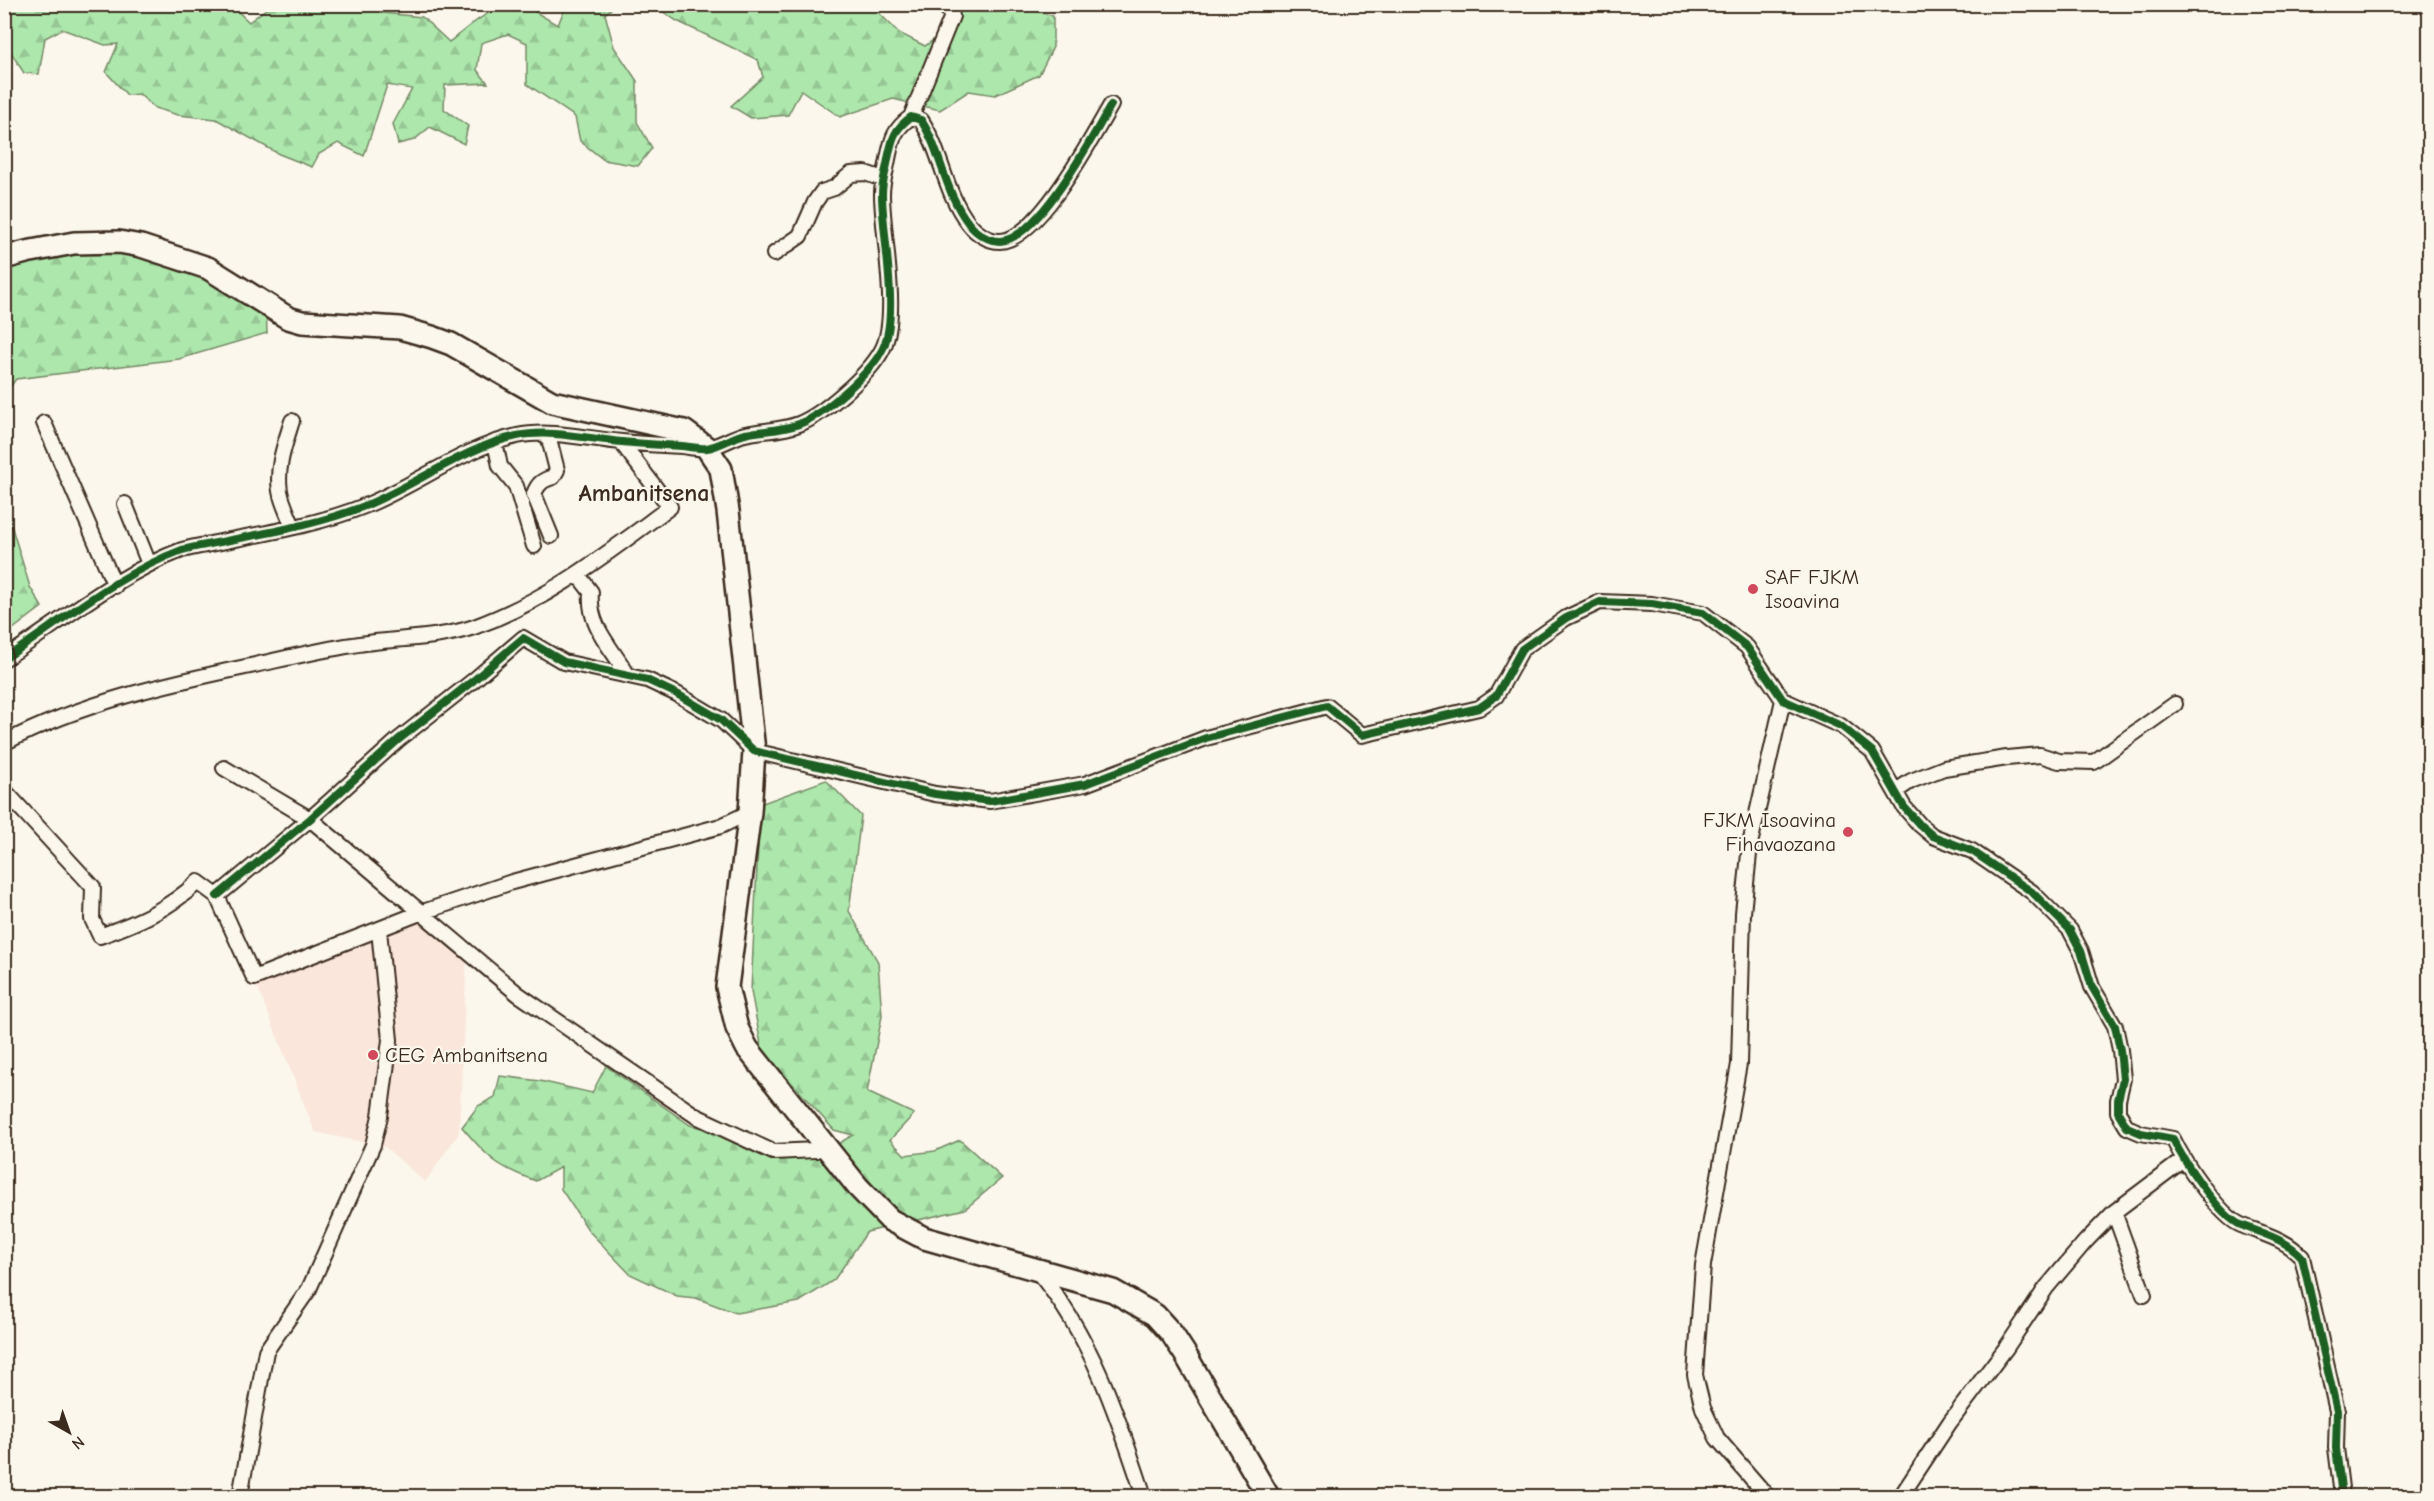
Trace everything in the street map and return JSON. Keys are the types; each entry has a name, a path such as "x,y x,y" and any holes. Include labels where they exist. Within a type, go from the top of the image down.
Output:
{"main road":[{"path":"4,258 74,243 119,242 141,246 208,268 288,318 302,322 400,328 432,337 451,344 552,402 684,431 707,448 721,469 728,511 754,751 750,812 727,987 737,1028 747,1048 874,1205 890,1220 924,1238 1113,1291 1155,1316 1172,1334 1185,1354 1268,1497"}],"street":[{"path":"4,659 93,598 149,564 182,549 293,528 367,504 495,442 521,435 548,435 707,448 742,434 777,430 801,423 830,404 874,364 883,350 888,334 891,303 884,230 883,179 890,144 902,123 911,117 952,16 944,4"},
{"path":"911,117 921,120 929,132 951,195 970,225 984,237 1001,241 1016,236 1036,220 1073,170 1112,105"},
{"path":"774,254 800,236 822,192 834,188 851,174 865,173 883,179"},
{"path":"292,421 280,460 279,476 280,492 293,528"},
{"path":"44,423 115,586"},
{"path":"548,435 557,470 553,477 543,480 536,487 534,494 551,536"},
{"path":"495,442 500,466 516,486 534,546"},
{"path":"4,743 76,712 130,693 174,681 353,645 453,632 521,608 579,575 670,507 621,442"},
{"path":"125,504 149,564"},
{"path":"579,575 591,592 590,609 598,632 615,653 627,674"},
{"path":"217,896 310,819 398,740 523,638 564,662 627,674 677,694 721,720 754,751 935,794 990,801 1084,784 1206,738 1326,706 1362,735 1479,708 1496,696 1522,649 1566,618 1600,602 1652,604 1703,613 1747,647 1783,700 1840,726 1872,751 1904,807 1934,836 1972,851 1995,869 2032,892 2070,930 2081,951 2092,987 2115,1026 2123,1079 2118,1112 2127,1127 2141,1133 2172,1139 2183,1160 2224,1212 2239,1225 2258,1230 2292,1245 2302,1257 2337,1411 2336,1448 2342,1497"},
{"path":"1767,1497 1717,1438 1703,1408 1695,1375 1702,1265 1739,1064 1743,913 1750,844 1783,700"},
{"path":"1896,791 1944,768 2007,758 2040,755 2059,761 2094,762 2175,704"},
{"path":"224,768 310,819 518,994 696,1116 773,1152 816,1150 825,1146"},
{"path":"4,790 93,887 92,919 100,936 134,924 176,902 198,882 217,896 254,978 420,913 530,876 721,826 750,812"},
{"path":"240,1497 266,1351 309,1289 373,1145 380,1116 390,1040 380,930"},
{"path":"1900,1497 1950,1422 2006,1348 2046,1288 2114,1212 2183,1160"},
{"path":"2114,1212 2144,1295"},
{"path":"1036,1269 1082,1336 1104,1381 1143,1497"}],"shaded area":[{"name":"CEG Ambanitsena","path":"420,913 467,952 459,1133 425,1182 385,1147 315,1132 254,978"}],"green space":[{"path":"5,4 231,5 249,22 271,5 375,5 383,13 422,17 449,42 482,17 502,7 521,5 558,25 566,5 615,5 605,14 614,47 637,81 637,122 652,148 638,166 604,160 580,141 575,117 527,84 527,43 508,34 481,43 477,70 488,83 445,85 444,109 468,126 464,144 430,127 414,140 398,144 393,124 412,89 387,85 364,156 338,143 319,154 312,167 279,154 216,119 178,115 155,108 139,94 127,95 106,72 118,44 105,45 62,29 45,38 39,74 24,73 5,43"},
{"path":"653,5 871,5 899,33 925,46 946,30 950,5 1019,5 1053,16 1053,47 1039,75 995,95 969,91 940,110 893,99 840,117 801,90 788,115 751,118 731,106 763,77 758,60 677,21"},
{"path":"119,242 169,255 266,306 267,333 179,359 16,379 5,394 5,270"},
{"path":"5,505 30,587 42,607 5,635"},
{"path":"826,780 861,816 849,911 878,962 882,1016 867,1092 914,1114 890,1140 905,1155 935,1151 960,1140 1002,1178 965,1209 867,1232 834,1280 799,1302 736,1313 696,1298 677,1296 630,1274 589,1231 561,1189 561,1167 536,1181 523,1176 494,1161 462,1127 478,1106 495,1097 500,1076 540,1081 592,1093 606,1066 690,1125 816,1157 853,1135 834,1130 762,1050 751,991 760,804"}],"cycle path":[{"path":"4,659 113,585 182,550 299,526 345,513 386,496 478,449 517,436 570,435 630,443 704,448 745,434 786,428 809,419 833,403 866,372 881,352 887,337 890,298 882,189 892,141 900,126 911,117 921,120 934,145 960,211 979,233 991,240 1000,241 1015,236 1031,224 1047,206 1078,161 1111,105"},
{"path":"217,896 310,819 398,740 523,638 564,662 647,680 677,694 721,720 754,751 935,794 990,801 1085,784 1206,738 1327,706 1362,735 1479,708 1496,696 1522,649 1566,618 1600,602 1652,604 1703,613 1747,647 1783,700 1841,726 1872,751 1904,807 1920,825 1933,836 1972,851 2032,892 2070,930 2081,951 2092,987 2115,1026 2123,1079 2118,1112 2127,1127 2141,1133 2173,1139 2202,1187 2222,1211 2241,1225 2281,1241 2302,1257 2337,1411 2336,1448 2342,1496"}],"place":[{"name":"SAF FJKM Isoavina","path":"1753,589"},
{"name":"FJKM Isoavina Fihavaozana","path":"1848,832"},
{"name":"CEG Ambanitsena","path":"373,1055"}],"district":[{"name":"Ambanitsena","path":"644,493"}]}
